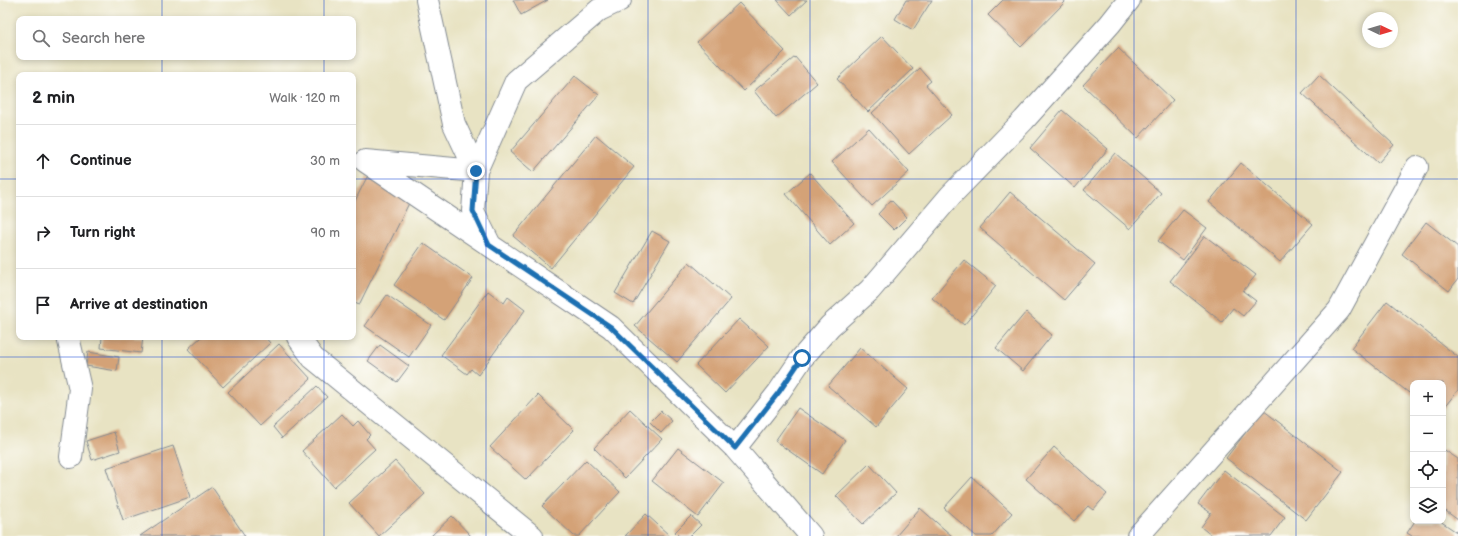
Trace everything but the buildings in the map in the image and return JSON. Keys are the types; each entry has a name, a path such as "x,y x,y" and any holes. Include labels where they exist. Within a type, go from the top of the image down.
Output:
{"street":[{"path":"427,0 454,124 476,171"},
{"path":"489,245 473,211 476,171 516,81 599,10 620,0"},
{"path":"735,448 779,392 802,358 830,326 870,290 906,245 951,195 1024,120 1110,24 1129,0"},
{"path":"359,164 476,171"},
{"path":"359,164 489,245 611,327 735,448 811,536"},
{"path":"1138,536 1339,310 1417,167"},
{"path":"69,340 80,389 71,457"},
{"path":"300,340 313,358 532,536"}],"route":[{"path":"476,171 473,211 489,245 611,327 735,448 779,392 802,358"}]}
